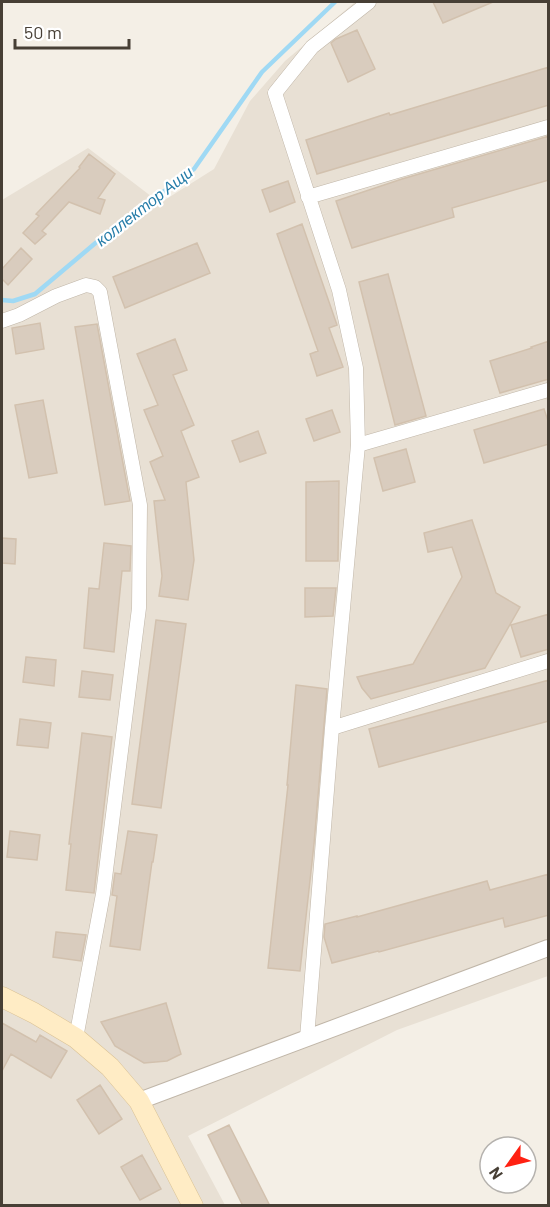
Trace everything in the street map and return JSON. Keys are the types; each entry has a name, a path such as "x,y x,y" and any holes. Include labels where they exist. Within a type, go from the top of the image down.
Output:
{"main road":[{"path":"2,997 76,1038 110,1067 139,1101 193,1206"}],"street":[{"path":"307,1038 358,445 356,368 339,290 274,93 312,47 369,2"},
{"path":"308,196 549,127"},
{"path":"2,321 86,285 95,286 100,292 140,505 139,608 103,894 76,1038"},
{"path":"358,445 549,390"},
{"path":"332,728 549,661"},
{"path":"139,1101 549,948"}],"shaded area":[{"path":"355,2 548,2 548,976 397,1030 188,1136 225,1205 2,1205 2,200 88,148 160,203 214,169 250,101 285,61"}],"building":[{"path":"433,2 493,2 443,23"},
{"path":"357,30 375,69 348,82 331,43"},
{"path":"549,67 549,105 317,174 306,140 389,113 390,115"},
{"path":"549,136 549,180 452,208 454,217 352,248 336,201"},
{"path":"89,154 115,174 98,198 105,200 100,214 69,202 42,231 46,234 35,244 23,233 39,216 36,214 80,168"},
{"path":"288,181 295,202 270,212 262,190"},
{"path":"302,224 337,325 329,328 343,367 317,376 310,354 318,351 277,234"},
{"path":"197,243 210,273 125,308 113,277"},
{"path":"21,248 32,259 8,285 2,279 2,269"},
{"path":"388,274 426,416 395,425 359,282"},
{"path":"40,323 44,349 16,354 12,328"},
{"path":"97,324 130,501 105,505 75,327"},
{"path":"175,339 187,370 173,375 194,425 181,431 199,477 186,482 194,560 188,600 159,596 162,576 154,501 165,500 150,462 163,456 144,410 158,405 137,354"},
{"path":"549,341 549,379 500,393 490,361"},
{"path":"43,400 57,473 29,478 15,405"},
{"path":"544,409 549,424 549,444 484,463 474,430"},
{"path":"332,410 340,432 314,441 306,419"},
{"path":"258,431 266,453 240,462 232,441"},
{"path":"406,449 415,482 383,491 374,458"},
{"path":"339,481 338,561 306,561 306,482"},
{"path":"472,520 496,593 520,607 485,668 371,699 357,677 413,664 462,577 452,547 428,552 424,533"},
{"path":"2,538 16,539 15,564 2,563"},
{"path":"104,543 131,546 130,571 122,571 114,652 84,648 89,588 99,589"},
{"path":"305,588 336,588 333,616 305,617"},
{"path":"549,614 549,649 521,657 511,625"},
{"path":"156,620 186,624 161,808 132,804"},
{"path":"26,657 56,660 54,686 23,682"},
{"path":"82,671 113,675 110,700 79,697"},
{"path":"549,680 549,721 379,767 369,729"},
{"path":"296,685 327,689 314,844 300,971 268,968 288,785"},
{"path":"20,719 51,723 48,748 17,745"},
{"path":"82,733 112,737 94,893 66,890"},
{"path":"10,831 40,835 37,860 7,857"},
{"path":"128,831 157,835 140,950 110,946 117,896 112,895 115,873 121,874"},
{"path":"549,874 549,915 505,927 503,918 332,963 324,937 325,924 487,881 490,890"},
{"path":"56,932 86,935 81,961 53,957"},
{"path":"166,1003 181,1054 167,1061 144,1063 115,1046 101,1022"},
{"path":"2,1023 36,1042 40,1035 67,1051 51,1078 11,1054 2,1071"},
{"path":"100,1085 122,1119 99,1134 77,1100"},
{"path":"229,1125 270,1206 243,1206 208,1135"},
{"path":"142,1155 161,1189 140,1200 121,1167"}],"waterway":[{"name":"коллектор Ащи","path":"2,300 13,301 35,294 105,235 194,169 262,72 335,2"}]}
